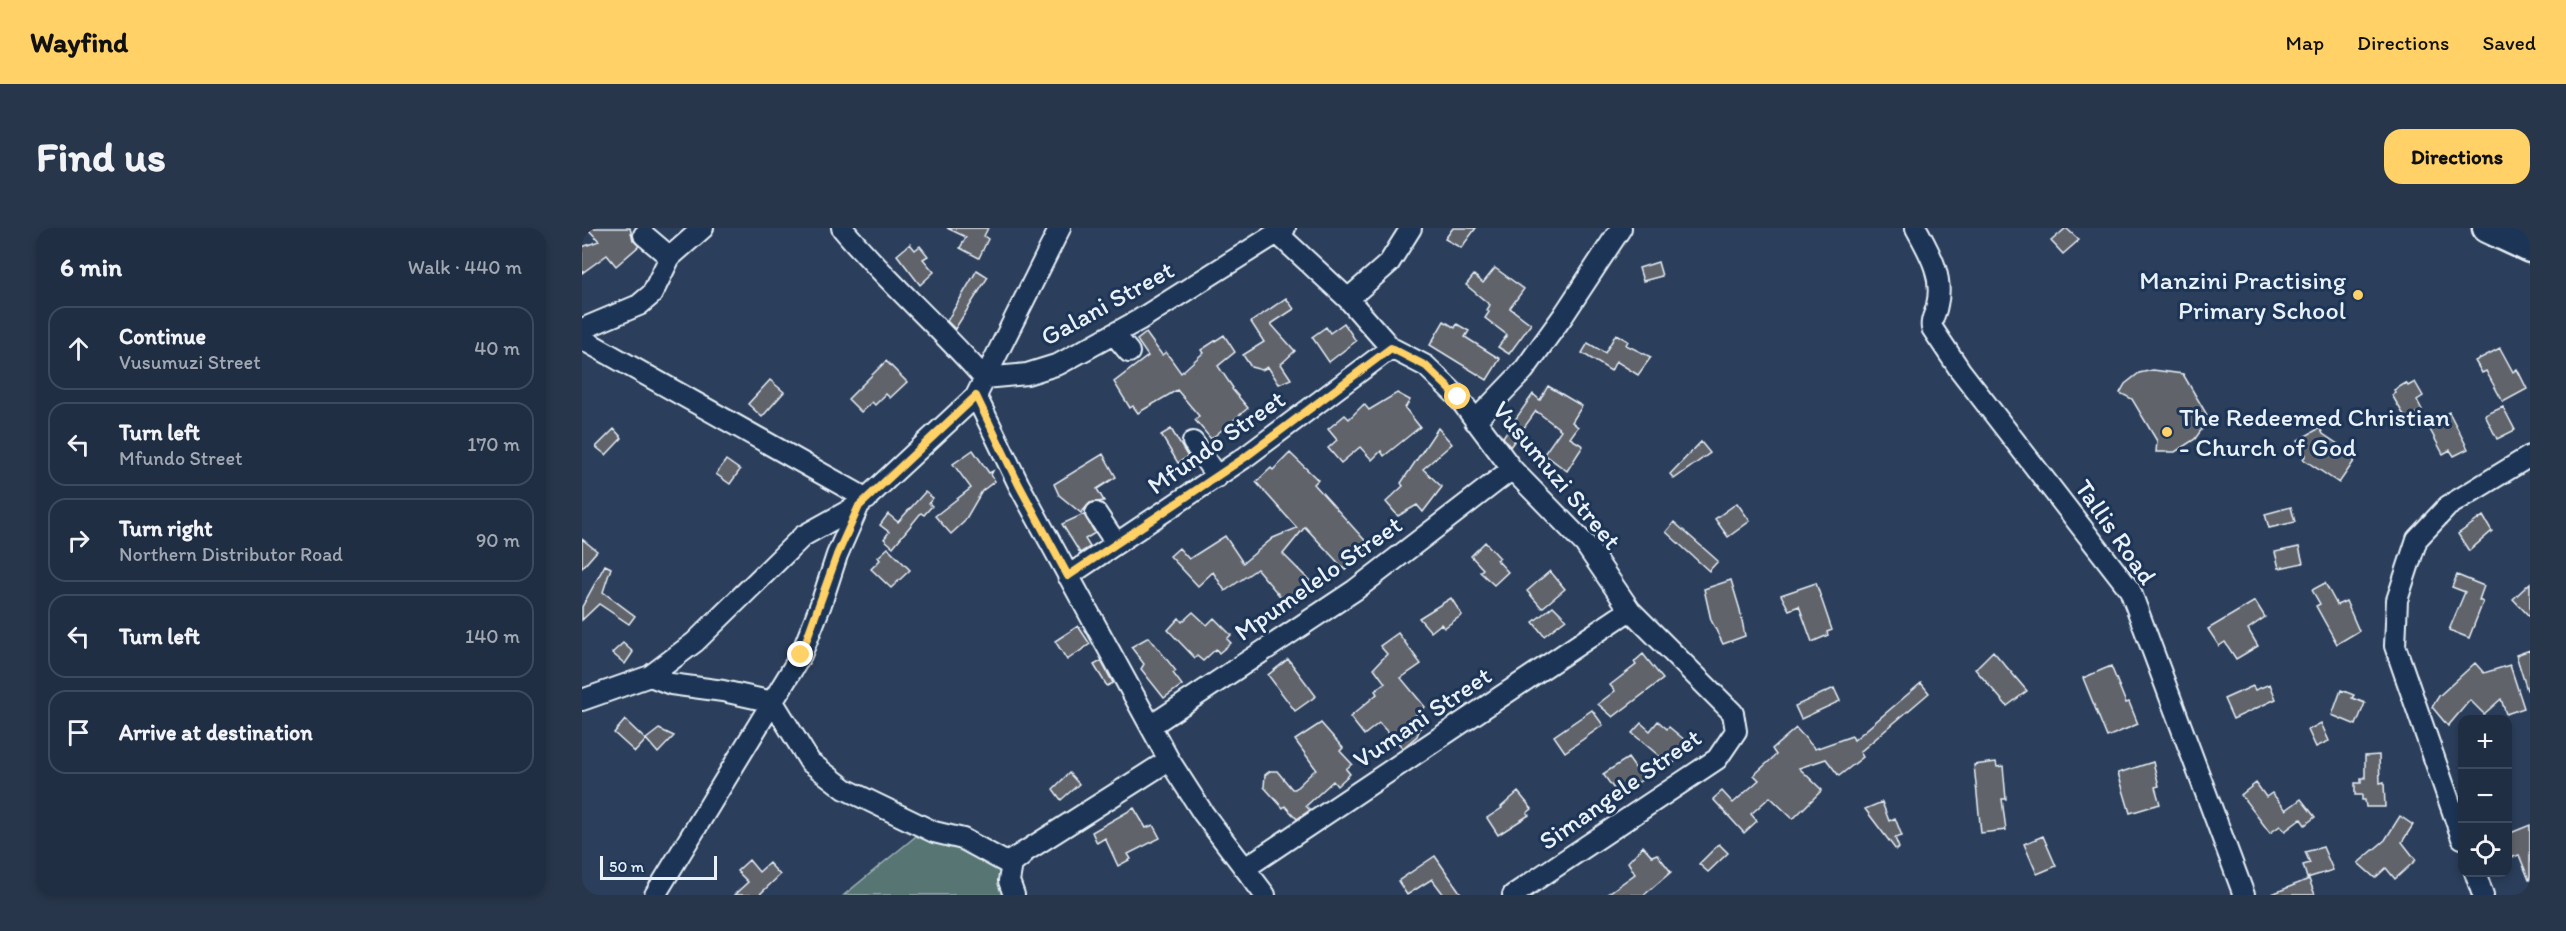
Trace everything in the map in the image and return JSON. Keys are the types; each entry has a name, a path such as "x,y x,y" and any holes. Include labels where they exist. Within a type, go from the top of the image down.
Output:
{"highway":[{"path":"2487,228 2530,248"}],"street":[{"path":"582,329 639,305 652,294 670,257 703,228"},
{"path":"842,228 869,260 958,348 980,387 1019,485 1152,725 1169,760 1203,813 1265,895"},
{"path":"582,700 650,676 695,642 803,536 863,502 980,387 1060,228"},
{"path":"1348,299 1389,263 1411,228"},
{"path":"1475,421 1524,369 1570,307 1622,228"},
{"name":"Tallis Road","path":"1916,228 1935,264 1937,275 1938,305 1931,323 1932,328 1960,370 2130,590 2244,895"},
{"name":"Galani Street","path":"980,387 1059,364 1114,334 1282,231"},
{"name":"Vusumuzi Street","path":"1282,231 1348,299 1391,348 1426,366 1458,397 1512,469 1585,544 1630,610 1733,713"},
{"path":"644,234 670,257"},
{"path":"1114,334 1129,352"},
{"path":"582,339 863,502"},
{"name":"Mfundo Street","path":"1068,576 1217,477 1391,348"},
{"path":"1193,442 1217,477"},
{"path":"2458,824 2395,646 2397,600 2416,539 2448,506 2530,456"},
{"name":"Mpumelelo Street","path":"1152,725 1355,590 1512,469"},
{"path":"655,895 801,655 837,555 863,502"},
{"path":"1096,513 1116,543"},
{"name":"Vumani Street","path":"1245,868 1630,610"},
{"path":"650,676 671,684 773,702 810,762 845,789 934,832 963,839 1007,863 1169,760"},
{"name":"Simangele Street","path":"1513,895 1717,759 1736,731 1733,713"},
{"path":"1014,895 1010,881 1012,864 1031,848"},
{"path":"2476,877 2483,895"}],"green space":[{"path":"921,832 998,862 1009,895 844,895"}],"building":[{"path":"587,228 630,228 633,240 639,246 616,266 607,255 582,273 582,247 599,241"},
{"path":"947,228 988,228 984,236 988,239 979,258 960,248 966,237"},
{"path":"1453,228 1476,228 1461,248 1445,239"},
{"path":"2066,228 2079,240 2063,254 2051,241"},
{"path":"910,244 915,250 920,246 928,256 923,259 934,272 920,285 897,255"},
{"path":"1658,262 1662,276 1643,281 1639,268"},
{"path":"1495,268 1524,289 1510,308 1531,324 1509,354 1498,347 1507,335 1485,318 1490,305 1466,285 1474,275 1483,283"},
{"path":"977,270 988,277 955,329 947,321"},
{"path":"1286,298 1294,309 1271,324 1295,351 1281,364 1291,379 1279,384 1268,367 1262,370 1251,367 1243,355 1264,342 1251,322"},
{"path":"1444,321 1455,328 1457,324 1469,331 1465,337 1500,359 1487,380 1430,345"},
{"path":"1344,323 1356,341 1329,362 1312,337 1326,327 1330,333"},
{"path":"1146,333 1162,355 1166,352 1181,373 1203,353 1201,350 1224,335 1235,352 1218,366 1232,389 1248,408 1211,439 1195,420 1199,416 1177,390 1138,413 1133,406 1130,408 1114,382 1148,356 1137,340"},
{"path":"1616,334 1628,341 1626,345 1651,357 1638,375 1616,361 1611,371 1582,353 1588,343 1605,353"},
{"path":"2500,348 2513,372 2517,369 2527,389 2503,402 2486,371 2482,373 2475,361"},
{"path":"886,361 907,382 890,398 886,394 875,405 872,402 861,412 848,399"},
{"path":"2153,370 2183,374 2207,415 2195,439 2175,452 2156,452 2157,441 2132,399 2120,393 2125,384 2139,373"},
{"path":"770,380 784,392 762,417 748,404"},
{"path":"2415,382 2423,396 2417,400 2422,410 2406,419 2392,395 2396,393 2394,390 2406,383 2408,386"},
{"path":"1548,386 1582,406 1572,422 1578,427 1570,438 1583,446 1567,471 1544,454 1561,430 1536,411 1510,447 1503,437 1533,394 1540,400"},
{"path":"1397,393 1410,400 1405,408 1420,427 1384,456 1381,451 1372,460 1360,447 1341,463 1328,448 1337,440 1328,429 1345,415 1349,419 1364,404 1369,410"},
{"path":"2503,407 2515,430 2497,439 2485,415"},
{"path":"2449,412 2468,449 2454,456 2450,450 2443,454 2427,424"},
{"path":"1438,428 1452,444 1423,469 1442,487 1423,512 1417,505 1398,516 1386,502 1403,486 1401,483"},
{"path":"2320,428 2323,434 2357,457 2339,483 2303,459 2306,455 2298,440"},
{"path":"614,429 622,438 606,455 596,447"},
{"path":"1171,429 1188,457 1178,463 1161,435"},
{"path":"1701,442 1710,453 1674,479 1670,474"},
{"path":"973,450 989,473 993,471 991,475 995,481 982,491 964,522 951,534 935,516 971,488 953,464"},
{"path":"1290,453 1318,480 1314,484 1370,546 1345,570 1305,527 1283,554 1312,583 1297,596 1300,600 1290,608 1257,569 1225,591 1213,572 1198,586 1170,556 1179,548 1189,559 1225,536 1243,563 1273,538 1297,528 1256,482 1271,468 1273,470"},
{"path":"1103,454 1116,477 1097,489 1104,501 1090,503 1081,513 1059,495 1054,484"},
{"path":"726,460 740,470 730,484 716,474"},
{"path":"925,492 933,498 929,503 932,506 924,515 921,513 893,547 884,539 889,532 880,525 888,514 898,522"},
{"path":"1737,503 1750,521 1728,537 1715,519"},
{"path":"2291,507 2295,522 2269,528 2265,514"},
{"path":"1084,514 1095,533 1085,539 1090,547 1080,553 1062,524"},
{"path":"2483,516 2492,531 2469,551 2458,534"},
{"path":"1674,522 1718,561 1709,571 1666,532"},
{"path":"582,539 597,551 582,568"},
{"path":"1485,542 1500,558 1497,560 1508,572 1494,585 1480,572 1483,569 1471,556"},
{"path":"2299,547 2303,563 2279,568 2275,552"},
{"path":"888,548 910,570 891,588 871,569 880,560 878,557"},
{"path":"605,565 611,568 603,592 635,616 629,624 599,604 582,620 582,607"},
{"path":"1550,571 1565,589 1542,608 1527,591"},
{"path":"2457,575 2484,586 2479,600 2483,602 2469,638 2449,630 2465,592 2452,587"},
{"path":"1731,580 1745,636 1723,644 1711,620 1704,589"},
{"path":"1816,583 1832,630 1827,632 1828,635 1812,642 1799,606 1789,610 1781,595"},
{"path":"2325,583 2337,605 2346,601 2359,631 2337,644 2316,606 2320,604 2312,590"},
{"path":"2530,583 2530,617 2513,599"},
{"path":"1451,598 1462,615 1444,628 1441,624 1431,632 1419,618"},
{"path":"2255,601 2265,617 2248,629 2258,646 2236,659 2225,642 2219,646 2208,629"},
{"path":"1553,606 1566,619 1544,636 1533,622"},
{"path":"1193,612 1207,625 1214,618 1231,635 1227,639 1231,643 1219,653 1216,649 1203,661 1197,656 1195,658 1168,630 1179,618 1182,622"},
{"path":"1078,626 1090,644 1067,660 1055,641"},
{"path":"1398,633 1421,664 1401,678 1425,707 1411,719 1422,724 1417,736 1403,748 1379,723 1364,735 1350,717 1377,694 1375,691 1385,683 1374,668 1387,654 1380,646"},
{"path":"1149,637 1176,671 1173,673 1182,685 1164,698 1141,669 1144,664 1131,647"},
{"path":"623,643 633,652 625,664 612,653"},
{"path":"2530,650 2530,690 2527,690 2516,655"},
{"path":"1993,651 2027,691 2007,706 1975,669"},
{"path":"1643,654 1663,679 1613,717 1598,704 1615,691 1610,685 1636,665 1634,662"},
{"path":"1288,659 1316,696 1295,711 1268,675"},
{"path":"1101,661 1113,683 1107,686 1094,665"},
{"path":"2475,663 2484,673 2510,665 2524,708 2506,714 2501,699 2484,714 2470,700 2448,726 2432,707 2439,696"},
{"path":"2111,666 2126,703 2129,702 2138,724 2107,737 2083,678"},
{"path":"1921,683 1929,693 1860,752 1863,757 1839,776 1826,759 1799,768 1822,790 1793,819 1770,797 1751,814 1757,821 1744,833 1713,799 1722,791 1733,803 1759,780 1754,775 1776,755 1772,749 1796,728 1815,749 1852,736 1854,740"},
{"path":"2270,684 2276,699 2233,719 2224,699 2253,686 2255,690"},
{"path":"1834,688 1840,701 1801,719 1795,706"},
{"path":"2341,690 2365,703 2356,725 2332,715"},
{"path":"1592,710 1603,725 1565,752 1554,736"},
{"path":"625,720 646,740 635,752 614,733"},
{"path":"1658,721 1686,741 1676,753 1680,756 1671,766 1632,733 1641,723 1650,731"},
{"path":"1321,723 1343,748 1340,751 1352,764 1346,769 1350,774 1337,786 1333,781 1306,806 1310,810 1297,819 1285,806 1283,808 1264,787 1265,775 1270,771 1277,771 1292,789 1295,789 1316,769 1295,740"},
{"path":"2321,723 2329,741 2316,747 2308,730"},
{"path":"659,729 674,736 658,753 646,739"},
{"path":"2379,755 2380,783 2384,782 2385,807 2366,807 2362,795 2355,795 2355,783 2361,783 2361,778 2365,778 2365,756"},
{"path":"1628,758 1643,779 1619,796 1603,774"},
{"path":"1996,762 1997,767 2003,766 2006,799 2002,799 2006,830 1981,833 1974,765"},
{"path":"2153,762 2159,786 2155,787 2160,804 2130,813 2118,773"},
{"path":"1069,773 1079,784 1061,800 1053,789"},
{"path":"2256,783 2266,797 2272,793 2286,810 2301,799 2315,817 2305,825 2301,819 2285,831 2280,826 2270,833 2241,795"},
{"path":"1518,792 1532,809 1527,813 1529,815 1498,835 1487,818 1502,808"},
{"path":"1882,802 1889,821 1895,818 1902,836 1895,838 1899,848 1896,850 1865,809"},
{"path":"1134,808 1146,828 1153,825 1160,838 1128,854 1131,859 1118,866 1105,838 1097,843 1092,832"},
{"path":"2400,816 2413,825 2402,842 2416,860 2395,879 2386,868 2375,878 2358,863 2385,840"},
{"path":"2530,825 2530,880 2519,855 2512,858 2512,832"},
{"path":"2043,836 2056,866 2037,874 2024,844"},
{"path":"1719,844 1728,853 1708,872 1699,864"},
{"path":"1643,846 1652,856 1657,854 1671,872 1644,895 1606,895 1635,874 1628,862"},
{"path":"2323,847 2333,870 2307,878 2303,865 2310,863 2305,852"},
{"path":"1435,856 1462,895 1444,895 1432,879 1407,895 1398,881"},
{"path":"749,860 759,872 769,863 780,875 759,895 734,895 748,882 737,871"},
{"path":"2309,879 2315,895 2272,895 2272,894"}],"place":[{"name":"Manzini Practising Primary School","path":"2358,295"},
{"name":"The Redeemed Christian - Church of God","path":"2167,432"}],"route":[{"path":"801,655 837,555 859,506 976,396 1019,485 1068,576 1244,458 1391,348 1426,366 1458,397"}]}
